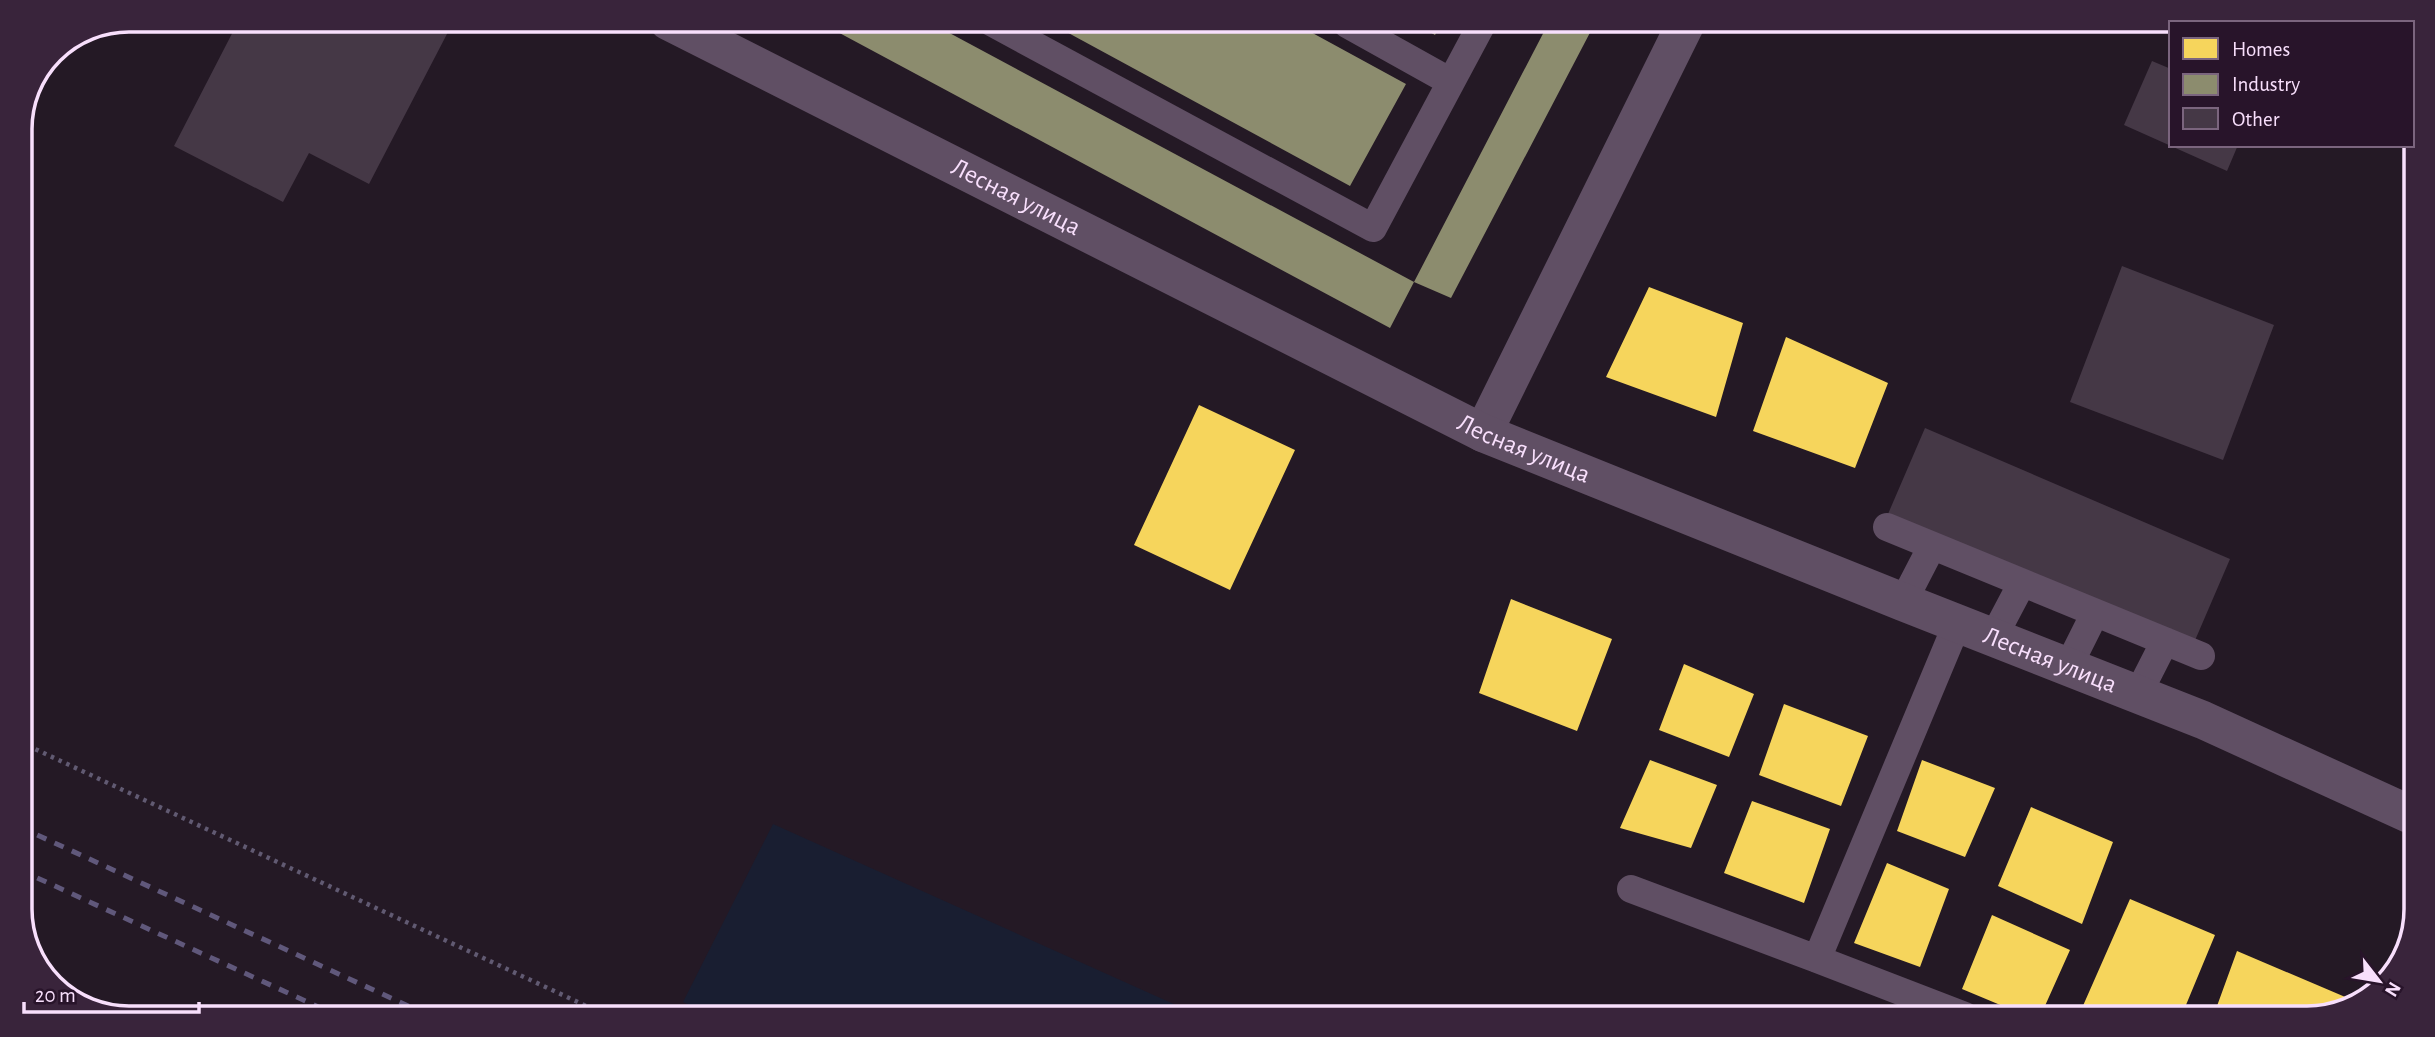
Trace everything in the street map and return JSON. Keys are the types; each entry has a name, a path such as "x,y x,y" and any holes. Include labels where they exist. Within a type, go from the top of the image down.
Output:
{"street":[{"name":"Лесная улица","path":"690,32 1483,433 1903,603 2203,720 2404,812"},
{"path":"1483,433 1682,32"}],"lane":[{"path":"1010,32 1373,228 1478,32"},
{"path":"1361,32 1451,82"},
{"path":"1887,527 2201,656"},
{"path":"1903,603 1932,545"},
{"path":"1993,638 2022,583"},
{"path":"2068,667 2095,613"},
{"path":"1817,959 1957,624"},
{"path":"2138,694 2165,641"},
{"path":"1631,889 1939,1006"}],"path":[{"path":"32,748 584,1006"}],"shaded area":[{"path":"773,824 1178,1006 691,1006 683,1002"}],"building: Homes":[{"path":"1649,287 1743,323 1716,417 1606,377"},
{"path":"1786,337 1888,383 1855,468 1753,431"},
{"path":"1199,405 1295,450 1230,590 1134,545"},
{"path":"1511,599 1612,639 1577,731 1479,693"},
{"path":"1684,664 1754,694 1729,757 1659,730"},
{"path":"1784,704 1868,736 1841,806 1759,775"},
{"path":"1650,760 1717,785 1691,848 1620,828"},
{"path":"1922,760 1995,788 1965,857 1897,831"},
{"path":"1752,801 1830,829 1804,903 1724,873"},
{"path":"2031,807 2113,842 2082,924 1998,886"},
{"path":"1887,863 1949,889 1920,967 1854,943"},
{"path":"2130,899 2215,935 2186,1006 2083,1006"},
{"path":"1992,915 2070,950 2045,1006 2003,1006 1962,989"},
{"path":"2237,951 2345,997 2306,1006 2217,1006"}],"building: Industry":[{"path":"838,32 948,32 1414,282 1390,328"},
{"path":"1067,32 1311,32 1406,84 1350,186"},
{"path":"1544,32 1590,32 1451,298 1414,282"}],"building: Other":[{"path":"233,32 448,32 369,184 309,153 283,202 174,146"},
{"path":"2152,61 2169,68 2169,145 2124,125"},
{"path":"2173,147 2237,147 2227,171"},
{"path":"2122,266 2274,325 2223,460 2070,402"},
{"path":"1925,428 2230,559 2193,645 1888,514"}],"railway":[{"path":"32,833 408,1006"},
{"path":"32,876 316,1006"}]}
